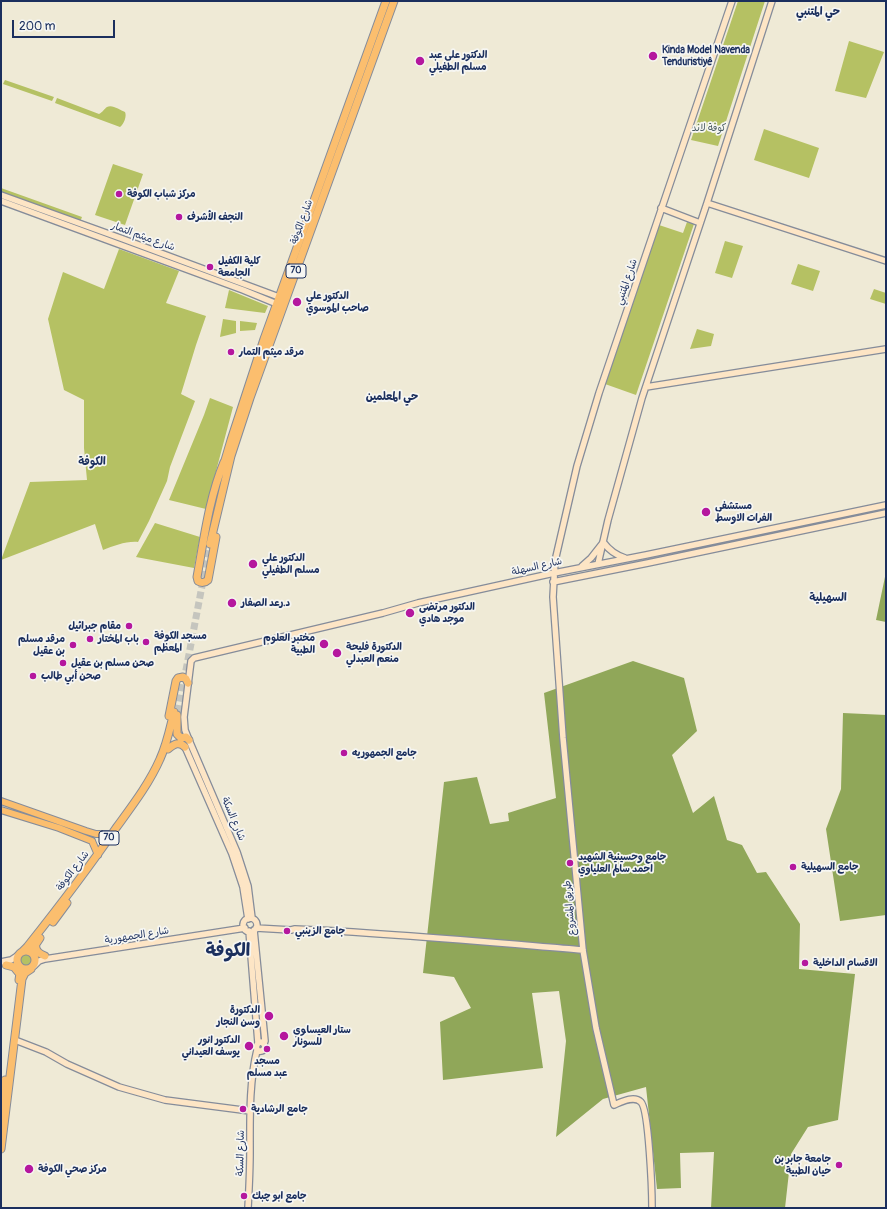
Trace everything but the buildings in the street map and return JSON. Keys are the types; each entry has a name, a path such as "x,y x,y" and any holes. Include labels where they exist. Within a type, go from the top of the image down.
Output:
{"highway":[{"name":"شارع الكوفة","path":"208,544 228,456 267,340 299,260 386,1"},
{"name":"شارع الكوفة","path":"346,120 394,1"},
{"name":"شارع الكوفة","path":"273,326 278,301 341,135"},
{"path":"228,456 230,473 208,578 205,582 200,582 198,581 197,577 208,515 218,476 228,456"},
{"path":"160,758 166,737 176,681 178,678 183,677 188,682"},
{"name":"شارع الكوفة","path":"20,954 52,916 98,855 150,779 160,758 176,713"},
{"name":"شارع الكوفة","path":"33,954 32,950 36,943 61,912 148,791 168,749 176,713"},
{"path":"168,749 174,744 187,743 186,737 181,738 177,734 176,713"},
{"path":"36,943 36,949 39,953 45,956"},
{"path":"1,1108 19,977 16,961 20,954 27,951 33,954"},
{"name":"70","path":"32,967 36,961 33,954"},
{"path":"3,964 14,967 18,971 19,977"},
{"path":"18,966 23,970 32,967"},
{"path":"1,1149 22,979 25,973 32,967"}],"main road":[{"path":"1,801 96,834 112,834"},
{"path":"1,810 59,828 92,841 97,840 98,837 96,834"},
{"path":"92,841 98,855"}],"street":[{"name":"شارع المتنبي","path":"554,573 555,561 566,513 588,429 610,358 732,1"},
{"path":"598,564 608,520 646,387 772,1"},
{"name":"شارع ميثم التمار","path":"1,195 178,259 278,301"},
{"name":"شارع ميثم التمار","path":"1,201 175,266 278,301"},
{"path":"707,203 886,261"},
{"path":"661,208 700,223"},
{"path":"175,266 178,259"},
{"path":"646,387 886,349"},
{"name":"شارع السهلة","path":"188,682 191,661 194,658 383,613 418,603 581,567 886,505"},
{"name":"شارع السهلة","path":"553,582 886,513"},
{"path":"791,524 793,533"},
{"path":"603,542 618,556 627,558"},
{"path":"581,567 591,558 603,542"},
{"name":"طريق المشروع","path":"554,573 553,597 563,738 583,950 596,1028 614,1105 631,1099 641,1102 644,1109 650,1153 652,1208"},
{"name":"شارع السكة","path":"188,682 184,717 187,743 232,854 243,887 250,919"},
{"path":"251,928 265,1041 264,1050 260,1051 257,1050 256,1045 258,1043 251,928 255,921 250,919 244,922 251,928 420,936 583,950"},
{"name":"شارع الجمهورية","path":"33,954 45,956 251,928"},
{"name":"شارع الجمهورية","path":"32,967 39,961 45,959 251,928"},
{"path":"3,964 20,954"},
{"path":"3,964 15,964 18,966"},
{"path":"15,1040 46,1052 67,1064 119,1087 165,1100 250,1111"},
{"path":"258,1043 262,1042 264,1044"},
{"name":"شارع السكة","path":"248,1208 250,1111 254,1061 257,1050"}],"green space":[{"name":"كوفة لاند","path":"738,1 765,1 718,146 691,140"},
{"path":"849,41 884,52 866,98 835,91"},
{"path":"5,80 54,97 52,101 3,84"},
{"path":"57,98 99,114 109,106 114,107 125,112 125,120 120,127 55,103"},
{"path":"764,129 819,148 809,178 754,160"},
{"name":"مركز شباب الكوفة","path":"113,164 143,174 125,225 95,215"},
{"path":"1,188 82,217 80,222 1,194"},
{"path":"687,222 694,224 636,395 605,384 659,225 683,233"},
{"path":"725,241 743,246 732,278 715,273"},
{"path":"119,249 179,271 166,303 206,316 181,394 195,401 170,467 167,481 138,542 116,545 103,550 95,524 1,560 30,482 87,480 84,448 84,400 64,390 48,319 63,272 104,289"},
{"path":"798,264 820,271 813,291 791,284"},
{"path":"874,289 886,293 886,304 870,299"},
{"path":"229,290 268,306 265,313 225,308"},
{"path":"223,319 236,321 236,333 220,337"},
{"path":"240,321 257,323 255,330 240,331"},
{"path":"697,329 714,334 711,346 690,349"},
{"path":"210,398 233,407 206,509 169,500"},
{"path":"155,523 200,537 194,568 136,557"},
{"path":"886,572 886,622 876,620"},
{"path":"633,661 684,678 697,731 672,755 693,813 714,796 727,840 742,845 757,873 766,872 800,924 799,969 855,974 838,1120 808,1127 791,1154 785,1208 711,1208 714,1152 680,1153 681,1188 657,1189 646,1087 603,1099 556,1137 566,1041 559,991 532,993 543,1068 443,1080 440,1022 471,1008 454,977 423,973 444,782 477,777 490,824 509,821 508,813 556,798 544,693"},
{"path":"843,713 886,715 886,915 840,921 826,829 841,789"},
{"path":"26,953 31,955 33,960 31,965 26,967 21,965 19,960 21,955"}],"tunnel":[{"path":"178,712 210,544"}],"place":[{"name":"Kinda Model Navenda Tenduristiyê","path":"653,56"},
{"name":"الدكتور علي عبد مسلم الطفيلي","path":"420,61"},
{"name":"مركز شباب الكوفة","path":"119,194"},
{"name":"النجف الأشرف","path":"179,217"},
{"name":"كلية الكفيل الجامعة","path":"210,267"},
{"name":"الدكتور علي صاحب الموسوي","path":"297,302"},
{"name":"مرقد ميثم التمار","path":"231,352"},
{"name":"مستشفى الفرات الاوسط","path":"706,512"},
{"name":"الدكتور علي مسلم الطفيلي","path":"253,564"},
{"name":"د.رعد الصفار","path":"232,603"},
{"name":"الدكتور مرتضى موجد هادي","path":"410,613"},
{"name":"مقام جبرائيل","path":"129,626"},
{"name":"باب المختار","path":"90,639"},
{"name":"مسجد الكوفة المعظم","path":"146,642"},
{"name":"مختبر العلوم الطبية","path":"324,644"},
{"name":"مرقد مسلم بن عقيل","path":"73,645"},
{"name":"الدكتورة فليحة منعم العبدلي","path":"337,653"},
{"name":"صحن مسلم بن عقيل","path":"63,663"},
{"name":"صحن أبي طالب","path":"33,676"},
{"name":"جامع الجمهوريه","path":"344,753"},
{"name":"جامع وحسينية الشهيد احمد سالم العلياوي","path":"570,863"},
{"name":"جامع السهيلية","path":"793,867"},
{"name":"جامع الزينبي","path":"287,931"},
{"name":"الاقسام الداخلية","path":"805,963"},
{"name":"الدكتورة وسن النجار","path":"269,1016"},
{"name":"ستار العيساوي للسونار","path":"284,1036"},
{"name":"الدكتور انور يوسف العيداني","path":"249,1046"},
{"name":"مسجد عبد مسلم","path":"267,1049"},
{"name":"جامع الرشادية","path":"243,1109"},
{"name":"جامعة جابر بن حيان الطبية","path":"839,1165"},
{"name":"مركز صحي الكوفة","path":"29,1169"},
{"name":"جامع ابو چبك","path":"244,1196"}],"district":[{"name":"حي المتنبي","path":"818,12"},
{"name":"حي المعلمين","path":"392,397"},
{"name":"الكوفة","path":"92,462"},
{"name":"السهيلية","path":"828,598"},
{"name":"الكوفة","path":"228,951"}]}
